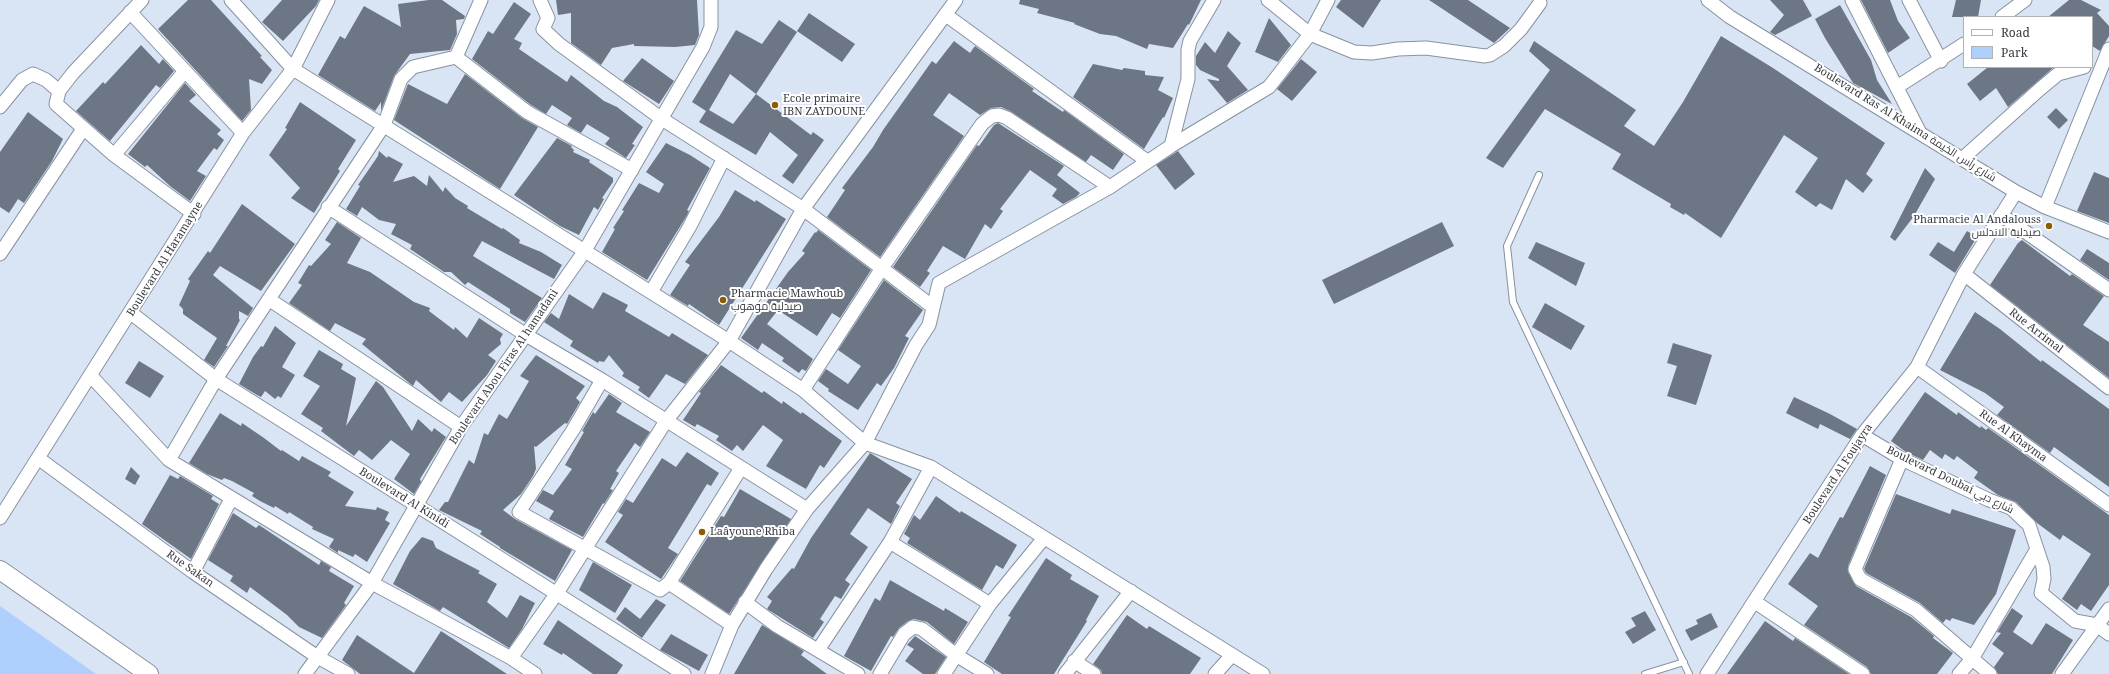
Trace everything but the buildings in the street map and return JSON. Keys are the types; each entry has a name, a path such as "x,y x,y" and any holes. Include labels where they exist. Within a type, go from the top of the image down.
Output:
{"main road":[{"path":"0,570 148,674"}],"street":[{"path":"142,0 90,53 59,90 56,104 83,129 114,154 194,214"},
{"path":"232,0 294,69 584,252 729,341 803,390 865,443 931,467 1263,674"},
{"name":"Boulevard Al Haramayne","path":"0,518 244,133 294,69 328,0"},
{"path":"456,57 481,0"},
{"path":"540,0 548,18 542,29 547,34 662,119 803,209 933,307"},
{"name":"Boulevard Abou Firas Al hamadani","path":"305,674 316,656 372,583 461,428 584,252 703,47 711,27 710,0"},
{"path":"511,658 557,594 666,421 729,341 803,209 956,0"},
{"path":"1171,146 1188,79 1188,50 1190,41 1214,0"},
{"path":"1268,0 1310,34 1354,52 1372,53 1398,49 1426,48 1490,55 1504,46 1521,29 1540,2"},
{"path":"712,674 732,625 766,569 807,509 865,443 916,345 929,324 939,283 1110,187 1171,146 1269,87 1310,34 1328,0"},
{"name":"Boulevard Ras Al Khaima شارع رأس الخيمة","path":"1708,0 1730,16 2016,192 2045,207 2109,232"},
{"path":"1852,0 1919,131"},
{"path":"1909,0 1941,60"},
{"path":"2003,16 2025,0"},
{"path":"130,12 244,133"},
{"path":"946,15 1148,161"},
{"path":"1897,88 1963,45"},
{"path":"2045,207 2098,63 2109,49"},
{"path":"169,460 216,379 270,300 328,207 384,125 401,79 413,67 456,57"},
{"path":"456,57 527,112 632,170"},
{"path":"1963,158 2058,74 2080,68"},
{"path":"114,154 185,71"},
{"path":"0,107 22,80 33,74 46,80 59,90"},
{"path":"803,390 882,268 982,124 992,116 999,115 1007,118 1110,187"},
{"path":"0,254 83,129"},
{"path":"651,292 690,226 724,158"},
{"name":"Boulevard Al Foujayra","path":"1709,673 1862,435 1917,367 1964,274 2016,192"},
{"path":"328,207 526,335 602,380 807,509"},
{"path":"2001,215 2109,290"},
{"name":"Rue Arrimal","path":"1964,274 2109,388"},
{"path":"270,300 461,428"},
{"name":"Boulevard Al Kinidi","path":"130,313 216,379 415,506 684,674"},
{"name":"Rue Al Khayma","path":"1917,367 2109,505"},
{"path":"91,376 169,460 231,499 372,583 511,658 535,674"},
{"path":"602,380 573,430 519,512 585,550 660,590 669,583 741,468"},
{"name":"Boulevard Doubai شارع دبي","path":"1862,435 1902,459 1990,500 2011,508 2029,525 2043,567 2044,579 2041,593 2076,621 2097,625 2109,634"},
{"name":"Rue Sakan","path":"38,458 193,572 316,656 348,674"},
{"path":"1902,459 1855,569 1860,579 1916,610 1990,674"},
{"path":"818,650 890,542 931,467"},
{"path":"193,572 231,499"},
{"path":"944,674 990,604 1044,538"},
{"path":"890,542 990,604"},
{"path":"1959,674 1972,659 2037,549"},
{"path":"669,583 732,625"},
{"path":"1065,674 1131,591"},
{"path":"745,602 777,626 858,674"},
{"path":"1755,602 1862,674"},
{"path":"2062,674 2109,609"},
{"path":"880,674 904,634 913,627 922,629 956,655 987,674"},
{"path":"1215,674 1232,655"},
{"path":"1074,661 1094,674"}],"lane":[{"path":"1539,175 1507,246 1513,302 1690,674"},
{"path":"1645,674 1684,662"}],"green space":[{"path":"0,606 96,674 0,674"}],"place":[{"name":"Ecole primaire IBN ZAYDOUNE","path":"775,105"},
{"name":"Pharmacie Al Andalouss صيدلية الاندلس","path":"2049,226"},
{"name":"Pharmacie Mawhoub صيدلية موهوب","path":"723,300"},
{"name":"Laâyoune Rhiba","path":"702,532"}]}
